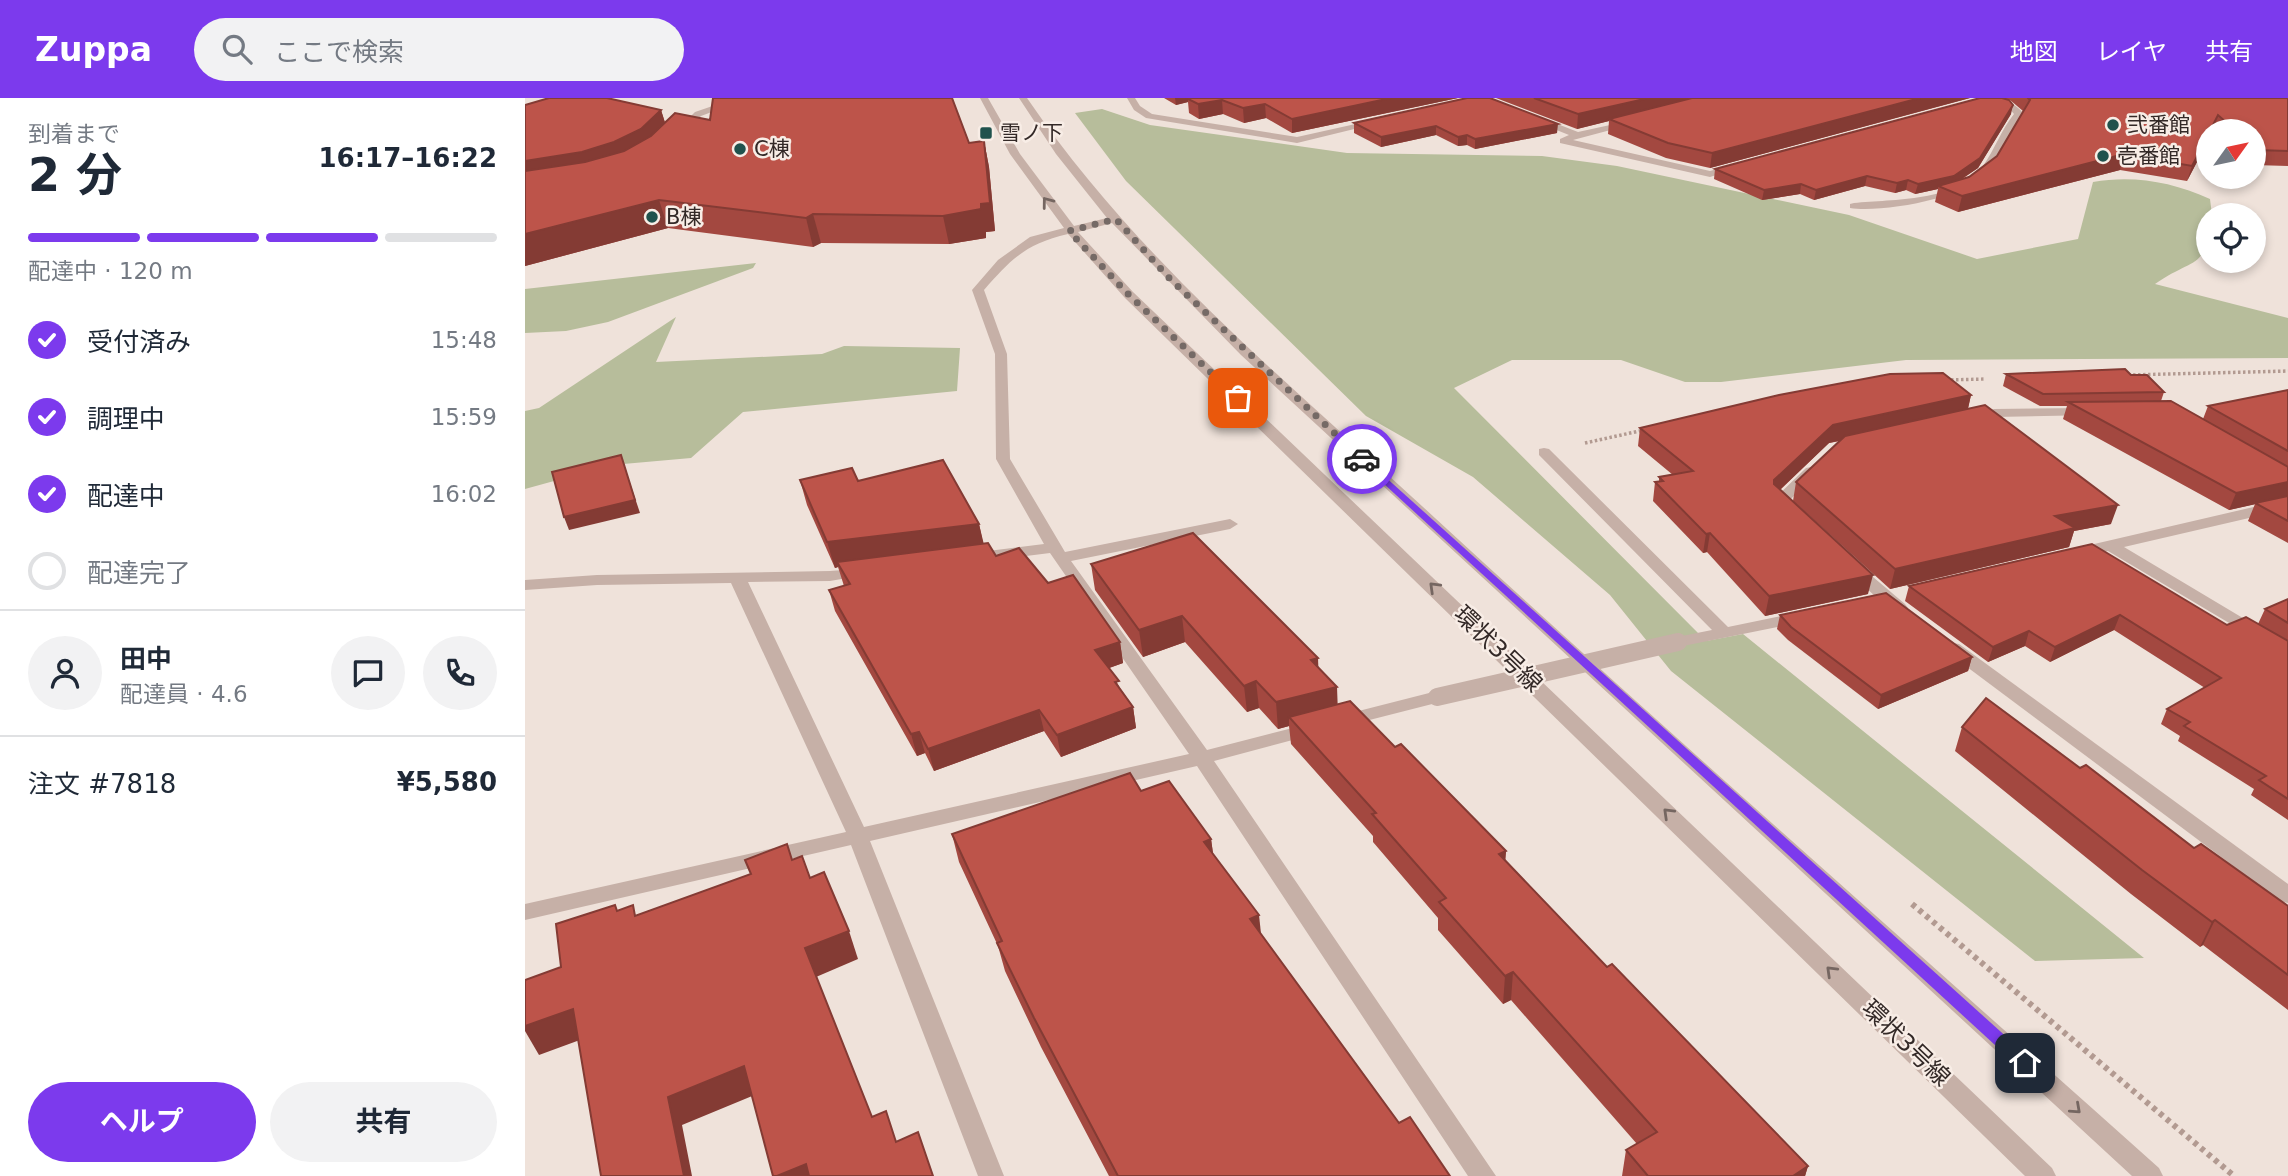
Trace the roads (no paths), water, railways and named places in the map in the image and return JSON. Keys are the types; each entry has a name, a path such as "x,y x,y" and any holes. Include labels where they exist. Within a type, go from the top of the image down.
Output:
{"street":[{"path":"672,141 698,114 745,98"},
{"name":"環状3号線","path":"984,98 1007,143 1069,231 1129,295 2043,1176"},
{"name":"環状3号線","path":"1023,98 1045,135 1170,279 1473,563 2150,1176"},
{"path":"1131,98 1137,108 1149,116 1297,140 1389,119"},
{"path":"1854,206 1946,195 1984,172 2006,127 2019,114 2011,105 1990,98 1977,102"},
{"path":"1149,116 1174,111"},
{"path":"1529,117 1577,135"},
{"path":"1641,119 1563,141 1710,174 1750,163"},
{"path":"1116,219 1034,239 1002,262 978,290 1001,354 1003,459 1058,553 1202,758 1483,1176"},
{"path":"1954,422 1994,413 2101,412"},
{"path":"1543,452 1725,633"},
{"path":"1800,519 1780,501 1826,458"},
{"path":"2058,557 2288,505"},
{"path":"949,561 1058,553 1230,524"},
{"path":"2110,545 2288,653"},
{"path":"1838,554 1886,598 1920,623"},
{"path":"525,585 597,580 830,576 883,569"},
{"path":"738,579 858,836 991,1176"},
{"path":"1859,604 1912,592"},
{"path":"525,912 1202,758 1437,697 1819,613"},
{"path":"1942,640 2288,895"}],"place":[{"name":"弐番館","path":"2113,125"},
{"name":"雪ノ下","path":"986,133"},
{"name":"C棟","path":"740,149"},
{"name":"壱番館","path":"2103,156"},
{"name":"B棟","path":"652,217"}]}
